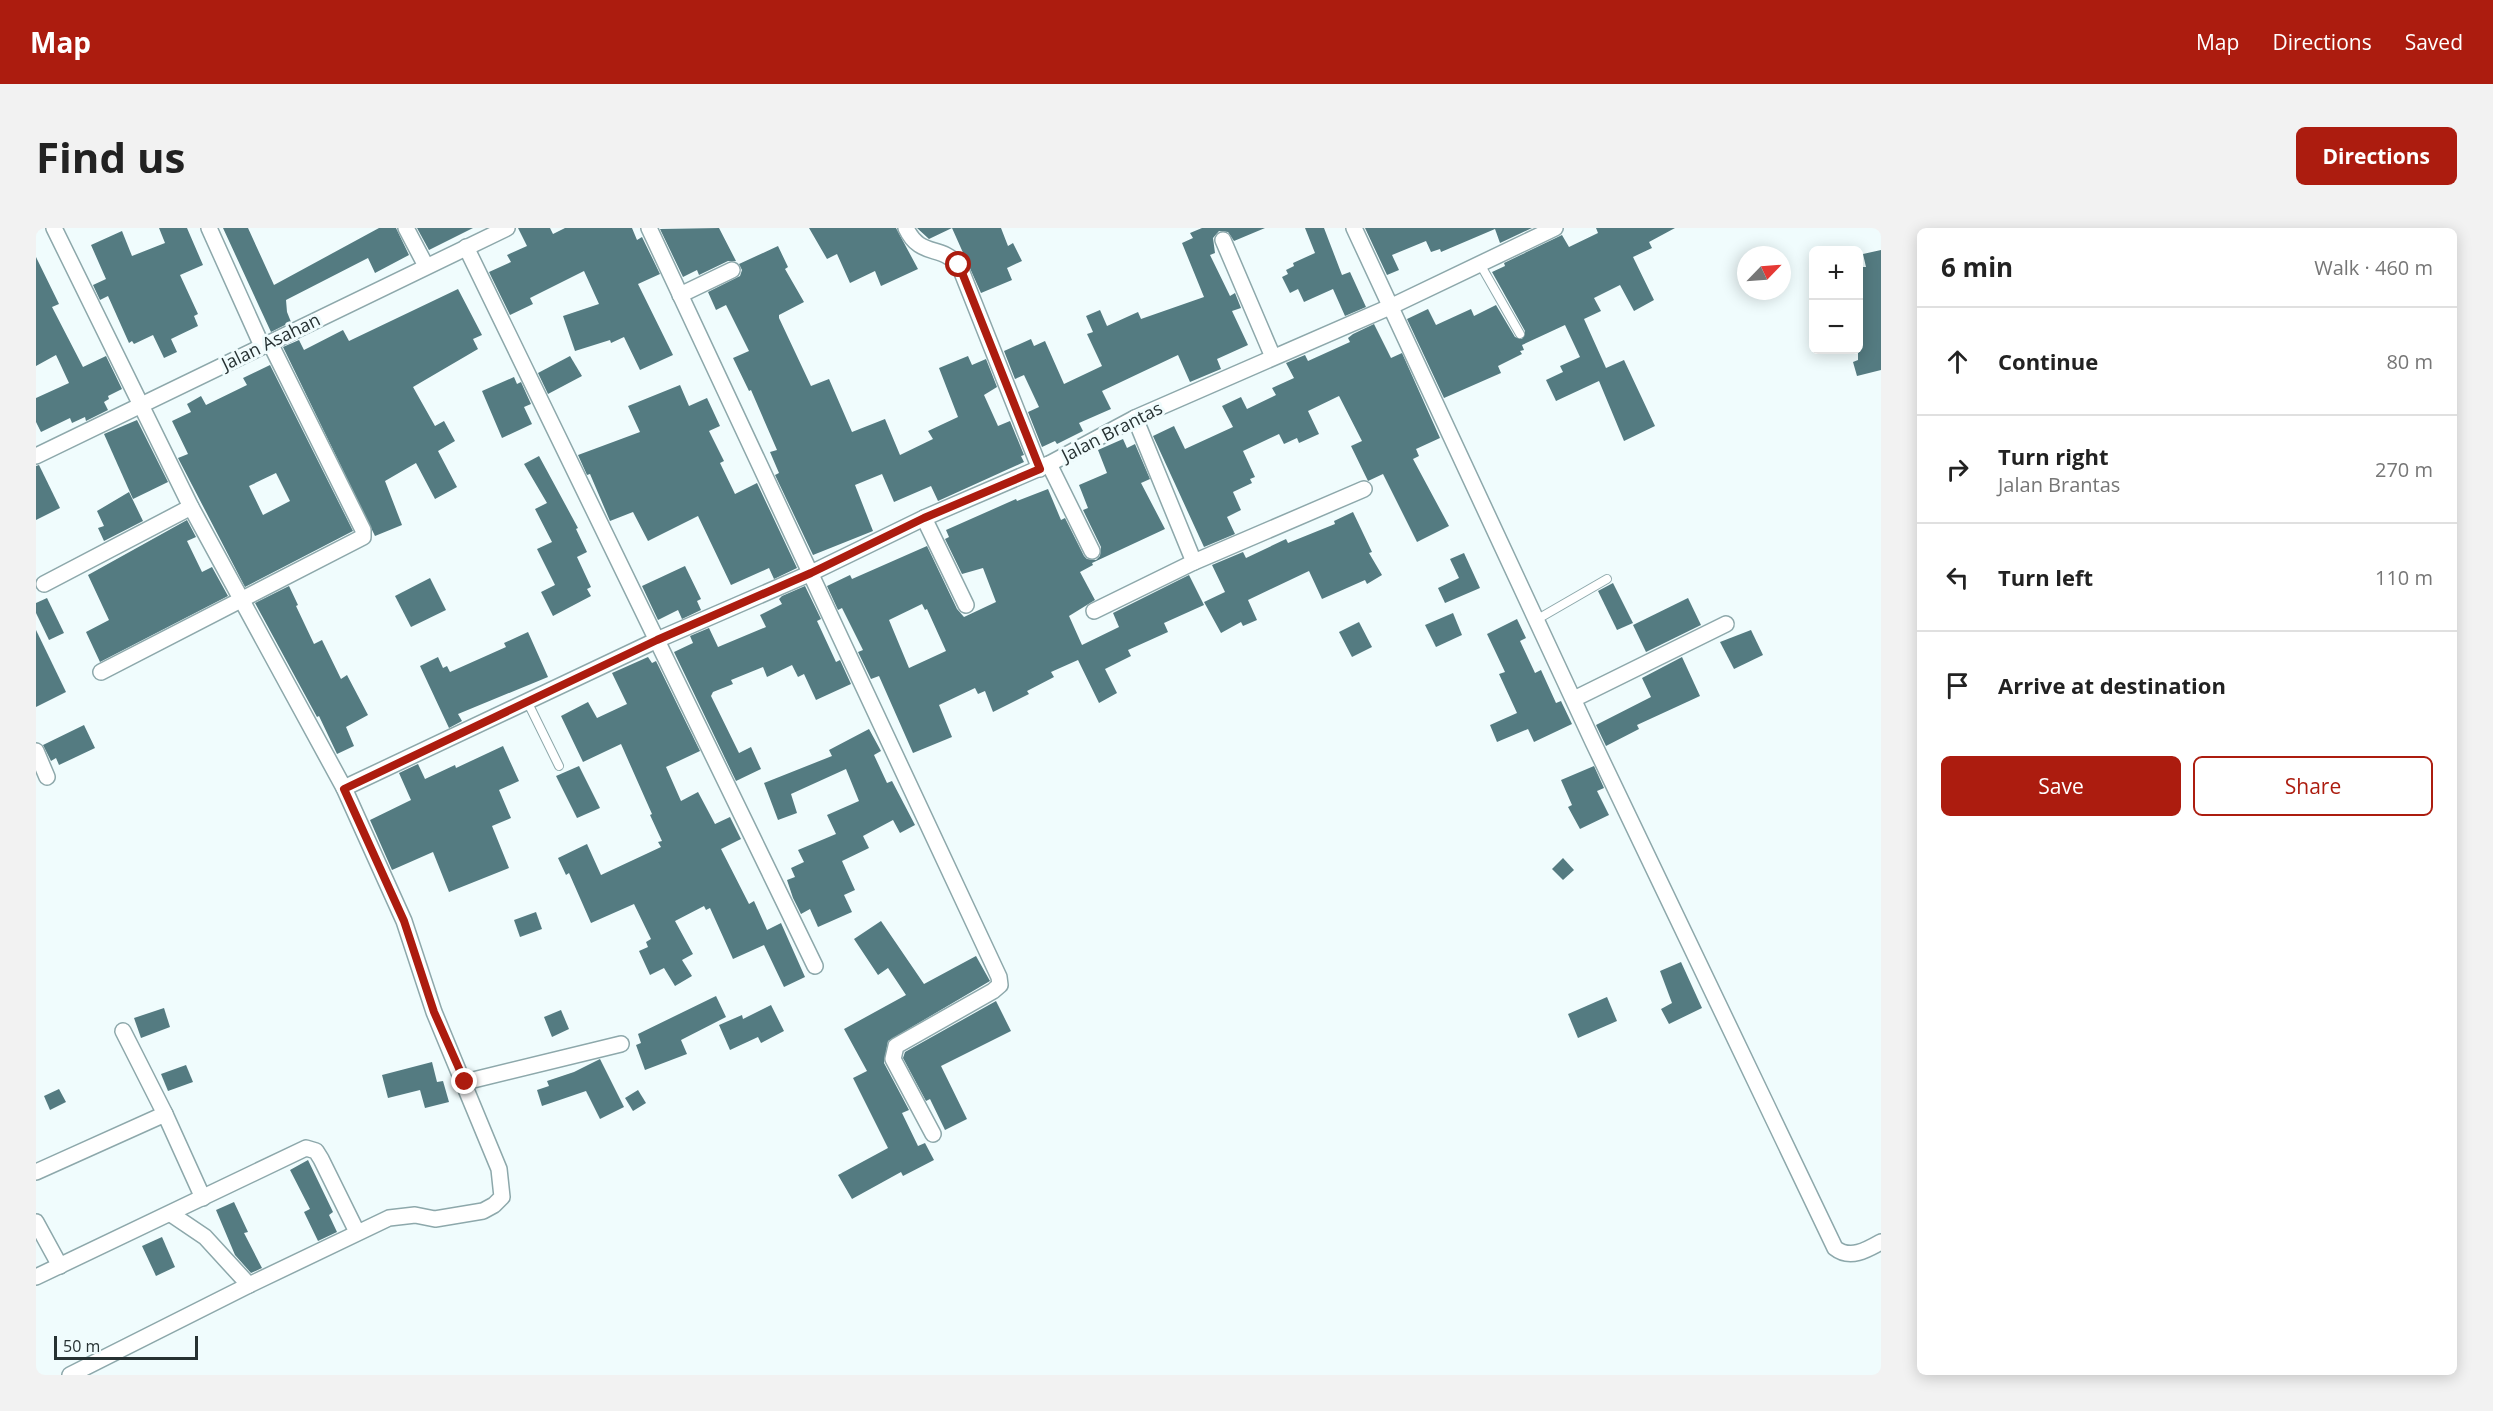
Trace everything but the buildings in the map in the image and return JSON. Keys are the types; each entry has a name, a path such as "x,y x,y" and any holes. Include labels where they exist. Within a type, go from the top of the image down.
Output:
{"street":[{"path":"54,228 191,507 344,789 404,921 434,1012 499,1168 502,1197 483,1211 435,1219 402,1214 357,1232 70,1375"},
{"path":"101,672 240,598 359,539 364,533 266,345 209,228"},
{"path":"406,228 426,266"},
{"name":"Jalan Asahan","path":"36,456 507,228"},
{"path":"648,228 999,977 1000,985 993,991 896,1046 893,1052 893,1059 933,1134"},
{"path":"906,228 919,247 952,257 959,265 1045,467 1092,551"},
{"path":"1354,228 1536,620 1835,1248 1844,1253 1853,1253 1881,1242"},
{"name":"Jalan Brantas","path":"344,789 657,640 811,573 924,518 1045,467 1135,418 1392,306 1555,228"},
{"path":"1223,240 1273,357"},
{"path":"466,247 815,966"},
{"path":"680,295 732,270"},
{"path":"1135,418 1194,562"},
{"path":"1094,611 1194,562 1364,489"},
{"path":"44,584 191,507"},
{"path":"924,518 966,605"},
{"path":"1574,699 1726,624"},
{"path":"36,751 47,777"},
{"path":"123,1031 165,1114 203,1198"},
{"path":"465,1082 621,1044"},
{"path":"36,1172 165,1114"},
{"path":"36,1277 301,1150 311,1148 321,1159 357,1232"},
{"path":"171,1214 205,1237 249,1285"},
{"path":"36,1222 60,1266"}],"lane":[{"path":"1479,263 1520,334"},
{"path":"1536,620 1607,579"},
{"path":"528,703 559,766"}],"route":[{"path":"465,1082 434,1012 404,921 344,789 657,640 811,573 924,518 1040,469 959,265"}]}
